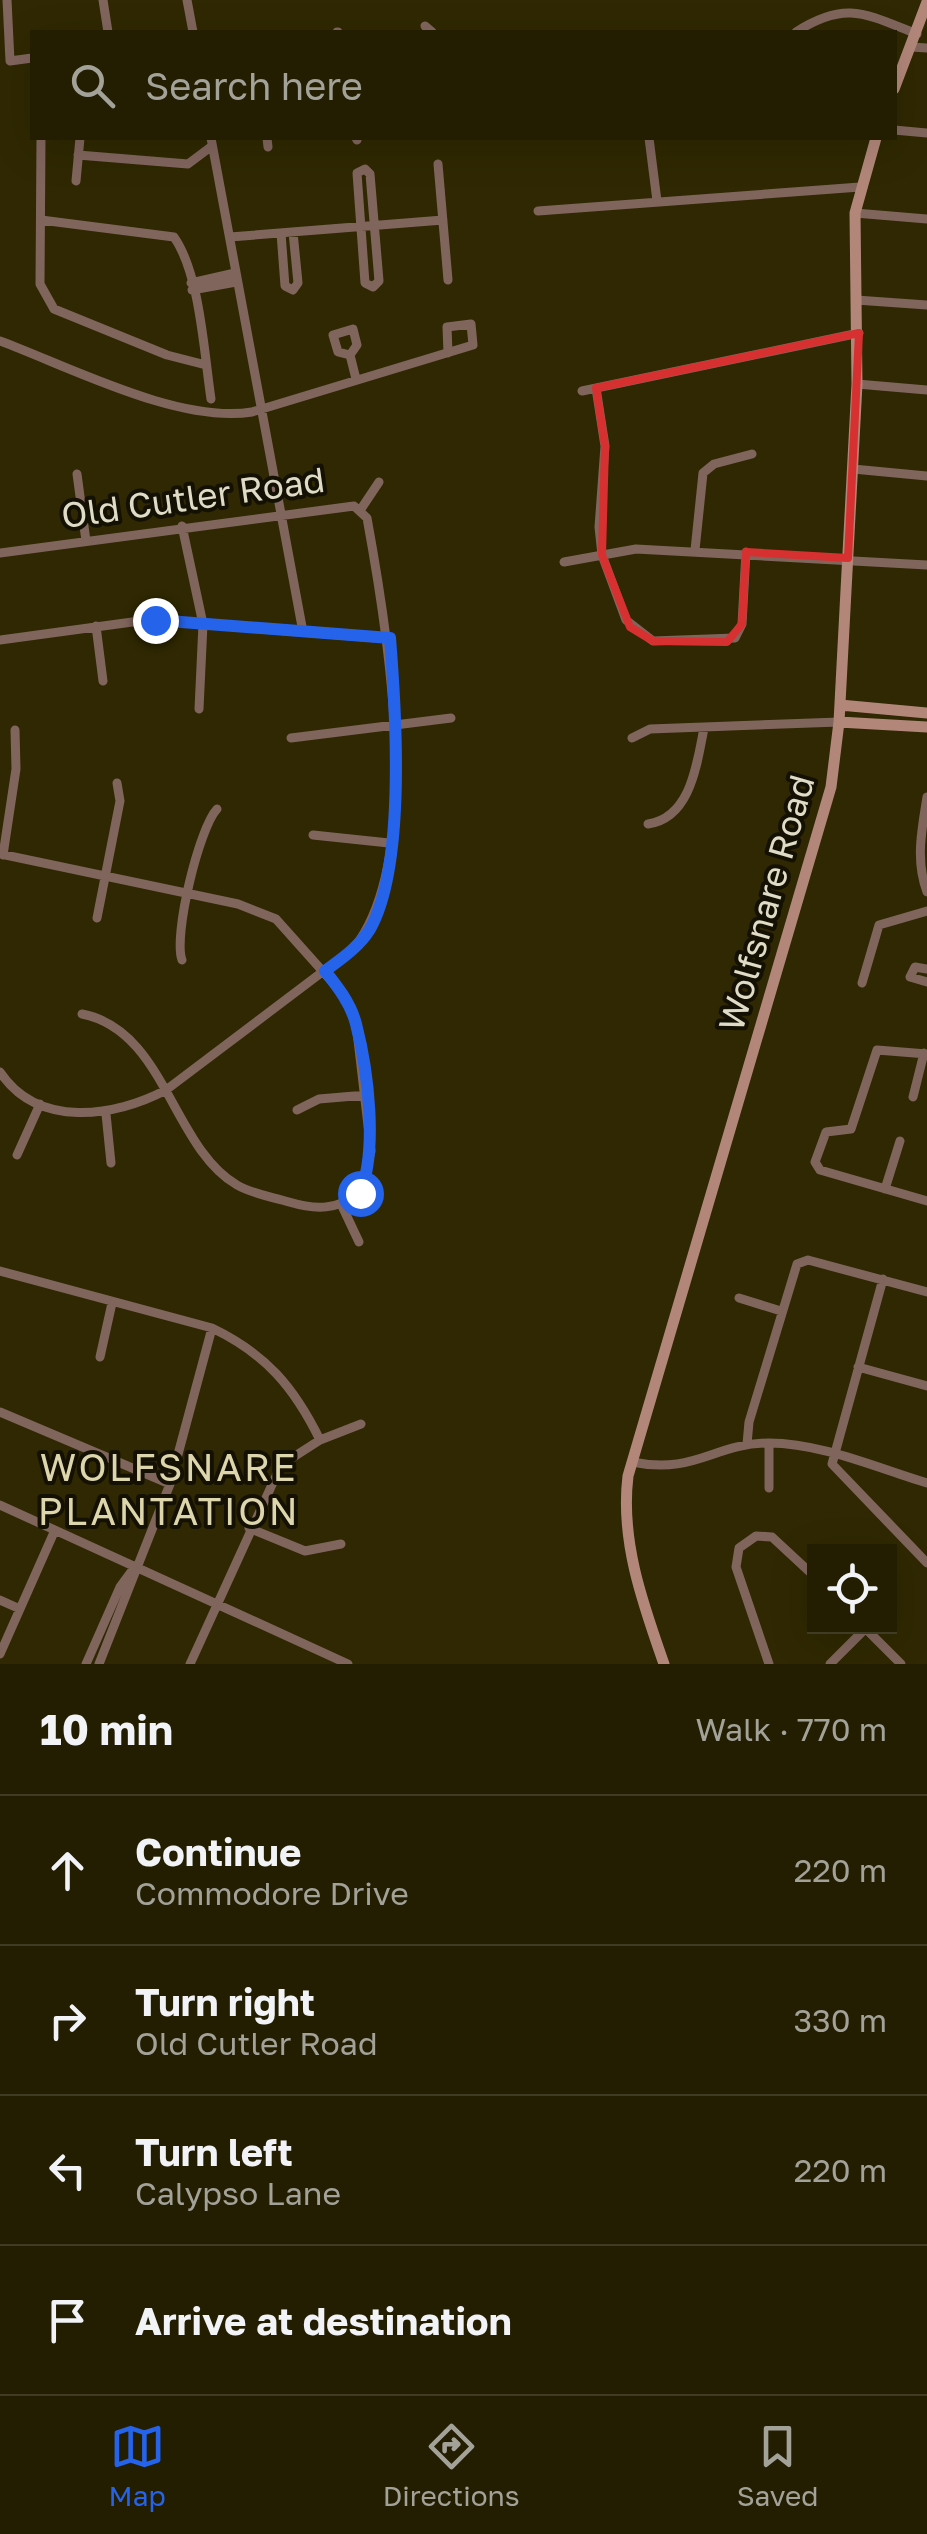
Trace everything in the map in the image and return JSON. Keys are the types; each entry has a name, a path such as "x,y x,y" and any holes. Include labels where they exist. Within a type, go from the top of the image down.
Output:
{"street":[{"path":"7,0 10,62 30,58"},
{"path":"103,0 108,30"},
{"path":"187,0 193,30"},
{"path":"897,81 927,2"},
{"path":"799,30 846,11 917,34"},
{"path":"911,47 927,48"},
{"path":"897,130 927,132"},
{"path":"41,140 40,284 54,310 167,355 206,365"},
{"path":"76,182 80,140"},
{"path":"649,140 657,202"},
{"name":"Wolfsnare Road","path":"664,1664 642,1599 630,1546 627,1490 632,1462 832,787 857,384 855,213 875,140"},
{"path":"78,155 188,164 212,142"},
{"path":"212,142 303,632"},
{"path":"438,164 448,280"},
{"path":"362,169 370,174 380,281 373,287 366,283 361,226 357,173 362,169"},
{"path":"538,211 860,187"},
{"path":"855,213 927,219"},
{"path":"41,220 164,232 174,237 182,249 192,286 211,399"},
{"path":"230,237 443,220"},
{"path":"281,233 285,286 292,290 298,286 293,232"},
{"path":"192,286 236,277"},
{"path":"856,300 927,305"},
{"path":"582,391 859,333"},
{"path":"0,341 179,408 216,415 262,409 448,353"},
{"path":"350,355 356,379"},
{"path":"857,384 927,390"},
{"path":"596,388 606,446 599,527 602,555 626,620 644,639 699,643 736,638"},
{"path":"696,550 703,474 714,464 752,454"},
{"path":"852,468 927,476"},
{"path":"77,474 86,541"},
{"path":"361,509 380,482"},
{"name":"Old Cutler Road","path":"0,553 344,504 361,509 367,518 390,638 397,724 390,843 383,890 370,928 354,948 166,1090 136,1106 106,1114 65,1112 40,1104 0,1072"},
{"path":"182,526 202,624 199,709"},
{"path":"564,562 636,549 927,564"},
{"path":"736,638 742,624 746,552"},
{"path":"0,640 147,620 390,638"},
{"path":"96,626 103,681"},
{"path":"736,638 744,647"},
{"path":"840,706 927,714"},
{"path":"291,738 451,718"},
{"path":"632,738 650,729 839,722 927,726"},
{"path":"648,824 668,818 680,805 704,728"},
{"path":"15,730 16,769 1,854 238,904 276,919 343,994 356,1023 371,1151 360,1193 342,1206 308,1208 238,1186 215,1166 166,1090 116,1024 82,1014"},
{"path":"96,918 120,801 117,782"},
{"path":"927,797 927,892"},
{"path":"182,960 178,946 189,894 205,828 217,809"},
{"path":"313,835 390,843"},
{"path":"862,983 880,925 927,911"},
{"path":"927,970 915,967 910,976 927,982"},
{"path":"913,1097 925,1053 877,1050 851,1128 826,1132 815,1162 820,1170 927,1201"},
{"path":"298,1110 318,1100 366,1095"},
{"path":"18,1155 40,1104"},
{"path":"106,1114 111,1163"},
{"path":"885,1189 900,1140"},
{"path":"342,1206 359,1242"},
{"path":"747,1444 781,1311 802,1261 927,1292"},
{"path":"0,1271 212,1328 244,1344 274,1366 300,1399 320,1440"},
{"path":"883,1279 832,1455 835,1469 927,1563"},
{"path":"739,1298 781,1311"},
{"path":"100,1358 112,1303"},
{"path":"99,1664 170,1484 212,1328"},
{"path":"858,1367 927,1386"},
{"path":"0,1412 170,1484"},
{"path":"190,1664 249,1528 282,1465 320,1440 361,1424"},
{"path":"632,1462 678,1467 747,1444 769,1443 832,1455 927,1483"},
{"path":"769,1443 770,1488"},
{"path":"849,1483 862,1464"},
{"path":"0,1505 348,1664"},
{"path":"249,1528 305,1550 322,1551 341,1544"},
{"path":"0,1654 56,1530"},
{"path":"770,1664 736,1557 748,1538 762,1535 780,1540 807,1569"},
{"path":"86,1664 120,1587 136,1566"},
{"path":"0,1600 20,1608"},
{"path":"830,1664 858,1634"},
{"path":"870,1634 901,1664"}],"highlighted area":[{"path":"859,333 848,558 746,552 742,624 727,642 653,641 630,627 602,555 605,446 596,388"}],"district":[{"name":"WOLFSNARE PLANTATION","path":"169,1490"}],"route":[{"path":"155,620 390,638 397,724 390,843 383,890 370,928 354,948 325,971 343,994 356,1023 371,1151 360,1193"}]}
